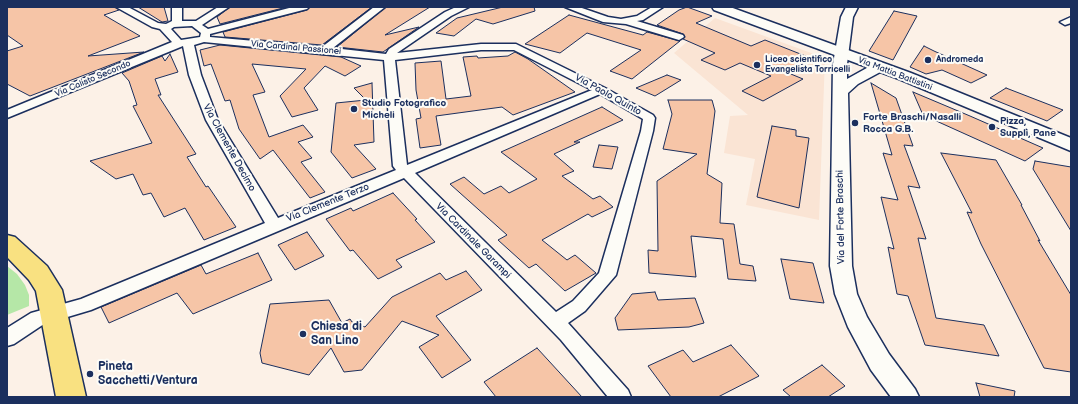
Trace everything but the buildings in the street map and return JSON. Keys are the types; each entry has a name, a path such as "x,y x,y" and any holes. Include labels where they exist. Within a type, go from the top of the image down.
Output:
{"main road":[{"name":"Via Mattia Battistini","path":"718,7 879,67 1071,145"},
{"path":"7,244 32,266 43,279 49,290 71,397"}],"street":[{"path":"121,7 152,24 166,27 177,23 197,24 224,7"},
{"path":"177,7 177,23"},
{"name":"Via Calisto Secondo","path":"7,114 183,43 304,7"},
{"path":"325,50 363,18 380,7"},
{"path":"389,57 393,51 426,28 448,14 464,7"},
{"path":"570,7 606,20 626,21 679,37"},
{"path":"626,21 640,18 658,7"},
{"name":"Via del Forte Braschi","path":"852,7 847,16 841,54 840,251 844,284 850,306 866,339 880,362 906,397"},
{"path":"197,24 205,36"},
{"path":"166,27 171,36 183,43"},
{"name":"Via Cardinal Passionei","path":"205,36 389,57"},
{"name":"Via Clemente Decimo","path":"183,43 212,120 274,226"},
{"name":"Via Paolo Quinto","path":"389,57 481,47 516,47 601,90 649,118 647,131 607,275 579,306 555,322"},
{"name":"Via Cardinale Garampi","path":"389,57 400,166 404,172 555,322 621,397"},
{"path":"840,92 854,81 879,67"},
{"name":"Via Clemente Terzo","path":"7,338 30,322 84,305 601,90"}],"shaded area":[{"path":"715,18 825,58 819,220 746,205 755,159 724,153 730,116 748,115 674,53"}],"green space":[{"path":"7,266 17,274 25,285 29,295 29,306 7,315"}],"place":[{"name":"Andromeda","path":"928,60"},
{"name":"Liceo scientifico Evangelista Torricelli","path":"757,65"},
{"name":"Studio Fotografico Micheli","path":"354,109"},
{"name":"Forte Braschi/Nasalli Rocca G.B.","path":"855,123"},
{"name":"Pizza, Supplì, Pane","path":"992,127"},
{"name":"Chiesa di San Lino","path":"303,334"},
{"name":"Pineta Sacchetti/Ventura","path":"90,374"}]}
